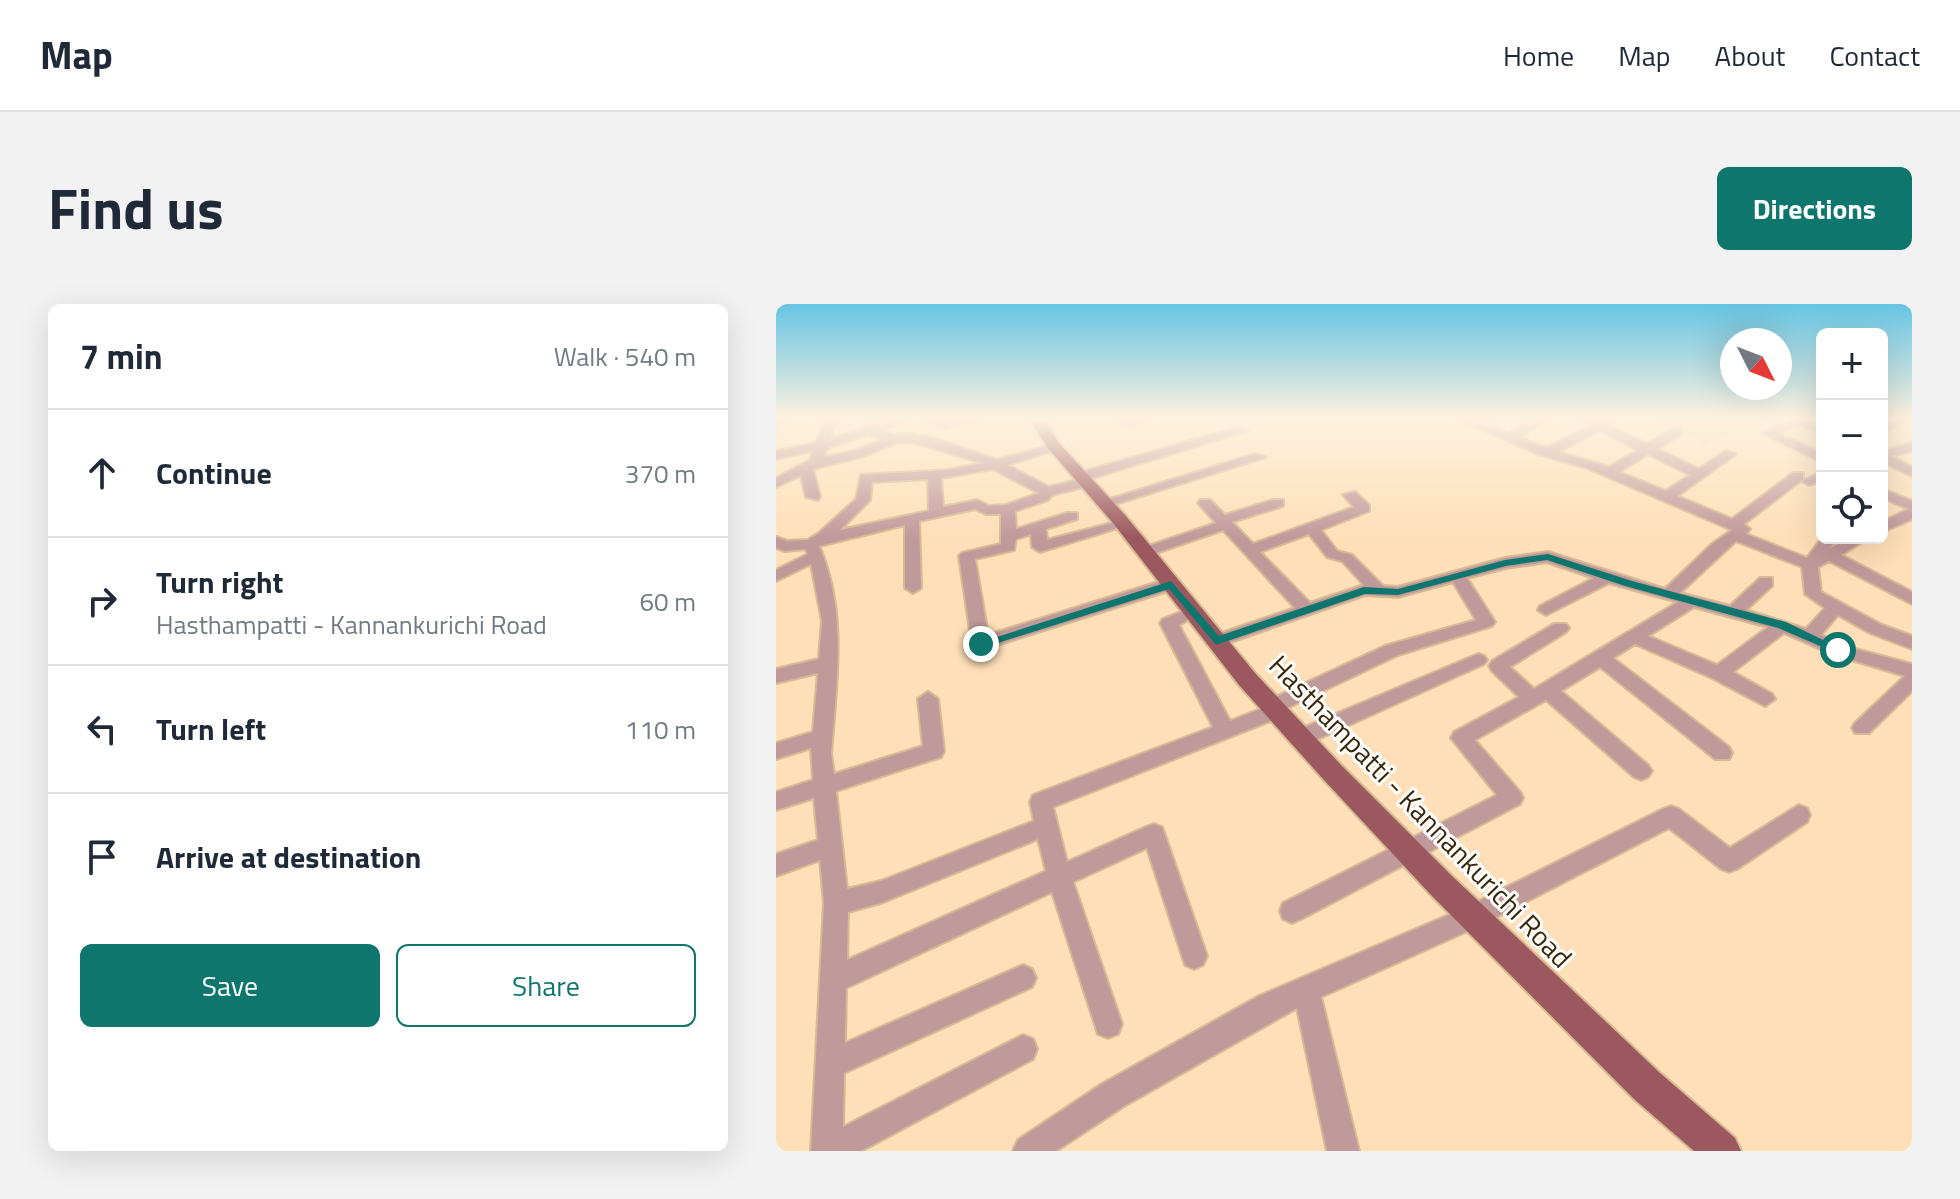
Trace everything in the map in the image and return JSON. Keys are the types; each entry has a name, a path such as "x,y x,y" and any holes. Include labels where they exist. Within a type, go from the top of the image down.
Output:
{"main road":[{"name":"Hasthampatti - Kannankurichi Road","path":"1065,459 1300,738 1408,851 1647,1086 1722,1151"}],"street":[{"path":"813,497 811,464 814,459"},
{"path":"776,483 811,464 836,459"},
{"path":"781,571 818,546 836,522 863,500 866,478 859,459"},
{"path":"982,459 998,464 1047,492"},
{"path":"866,478 934,474 1015,459"},
{"path":"776,542 785,546 818,546 977,504 986,510 1008,509 1043,497 1047,492 1150,459"},
{"path":"1104,503 1255,459"},
{"path":"1568,459 1610,472 1667,497 1810,565"},
{"path":"1610,472 1633,459"},
{"path":"1668,459 1700,475"},
{"path":"1667,497 1724,459"},
{"path":"1888,459 1912,472"},
{"path":"934,474 936,513"},
{"path":"1669,594 1734,530 1809,478"},
{"path":"1250,550 1364,508 1350,495"},
{"path":"1888,496 1912,506"},
{"path":"1205,503 1307,610"},
{"path":"1145,552 1278,503"},
{"path":"1008,509 1009,547 967,556 981,644 1171,584"},
{"path":"1888,525 1912,513"},
{"path":"1009,536 1072,516"},
{"path":"912,519 913,588"},
{"path":"1038,526 1040,547 1123,524"},
{"path":"1312,528 1332,554 1347,558 1379,591"},
{"path":"818,546 831,621 823,737 836,903 828,1151 1023,1049"},
{"path":"1810,565 1829,546 1909,594"},
{"path":"1216,641 1364,590 1398,592 1505,563 1548,557 1608,577 1782,625 1838,650 1912,671"},
{"path":"1810,565 1813,594 1876,629 1912,643"},
{"path":"1108,1024 1059,877 1041,802 1225,731 1405,645 1457,629 1482,626 1486,622 1457,576"},
{"path":"1546,610 1608,577"},
{"path":"1733,612 1766,582"},
{"path":"1292,911 1512,798 1461,738 1541,694 1692,601"},
{"path":"1809,637 1836,607"},
{"path":"1193,612 1169,623 1225,731"},
{"path":"1719,673 1782,625"},
{"path":"1560,628 1498,666 1541,694 1641,771"},
{"path":"1634,637 1719,673 1765,699"},
{"path":"1601,658 1722,753"},
{"path":"1300,738 1351,713 1478,660"},
{"path":"776,676 827,664"},
{"path":"1862,728 1912,680"},
{"path":"776,801 934,751 928,699"},
{"path":"776,751 823,737"},
{"path":"1029,1151 1113,1095 1269,1006 1474,916 1671,816 1729,861 1799,815"},
{"path":"836,903 881,892 1046,826"},
{"path":"833,980 1154,834 1194,956"},
{"path":"776,865 830,846"},
{"path":"829,1065 1023,978"},
{"path":"1306,989 1343,1151"}],"route":[{"path":"981,644 1171,584 1216,641 1364,590 1398,592 1505,563 1548,557 1628,584 1782,625 1838,650"}]}
